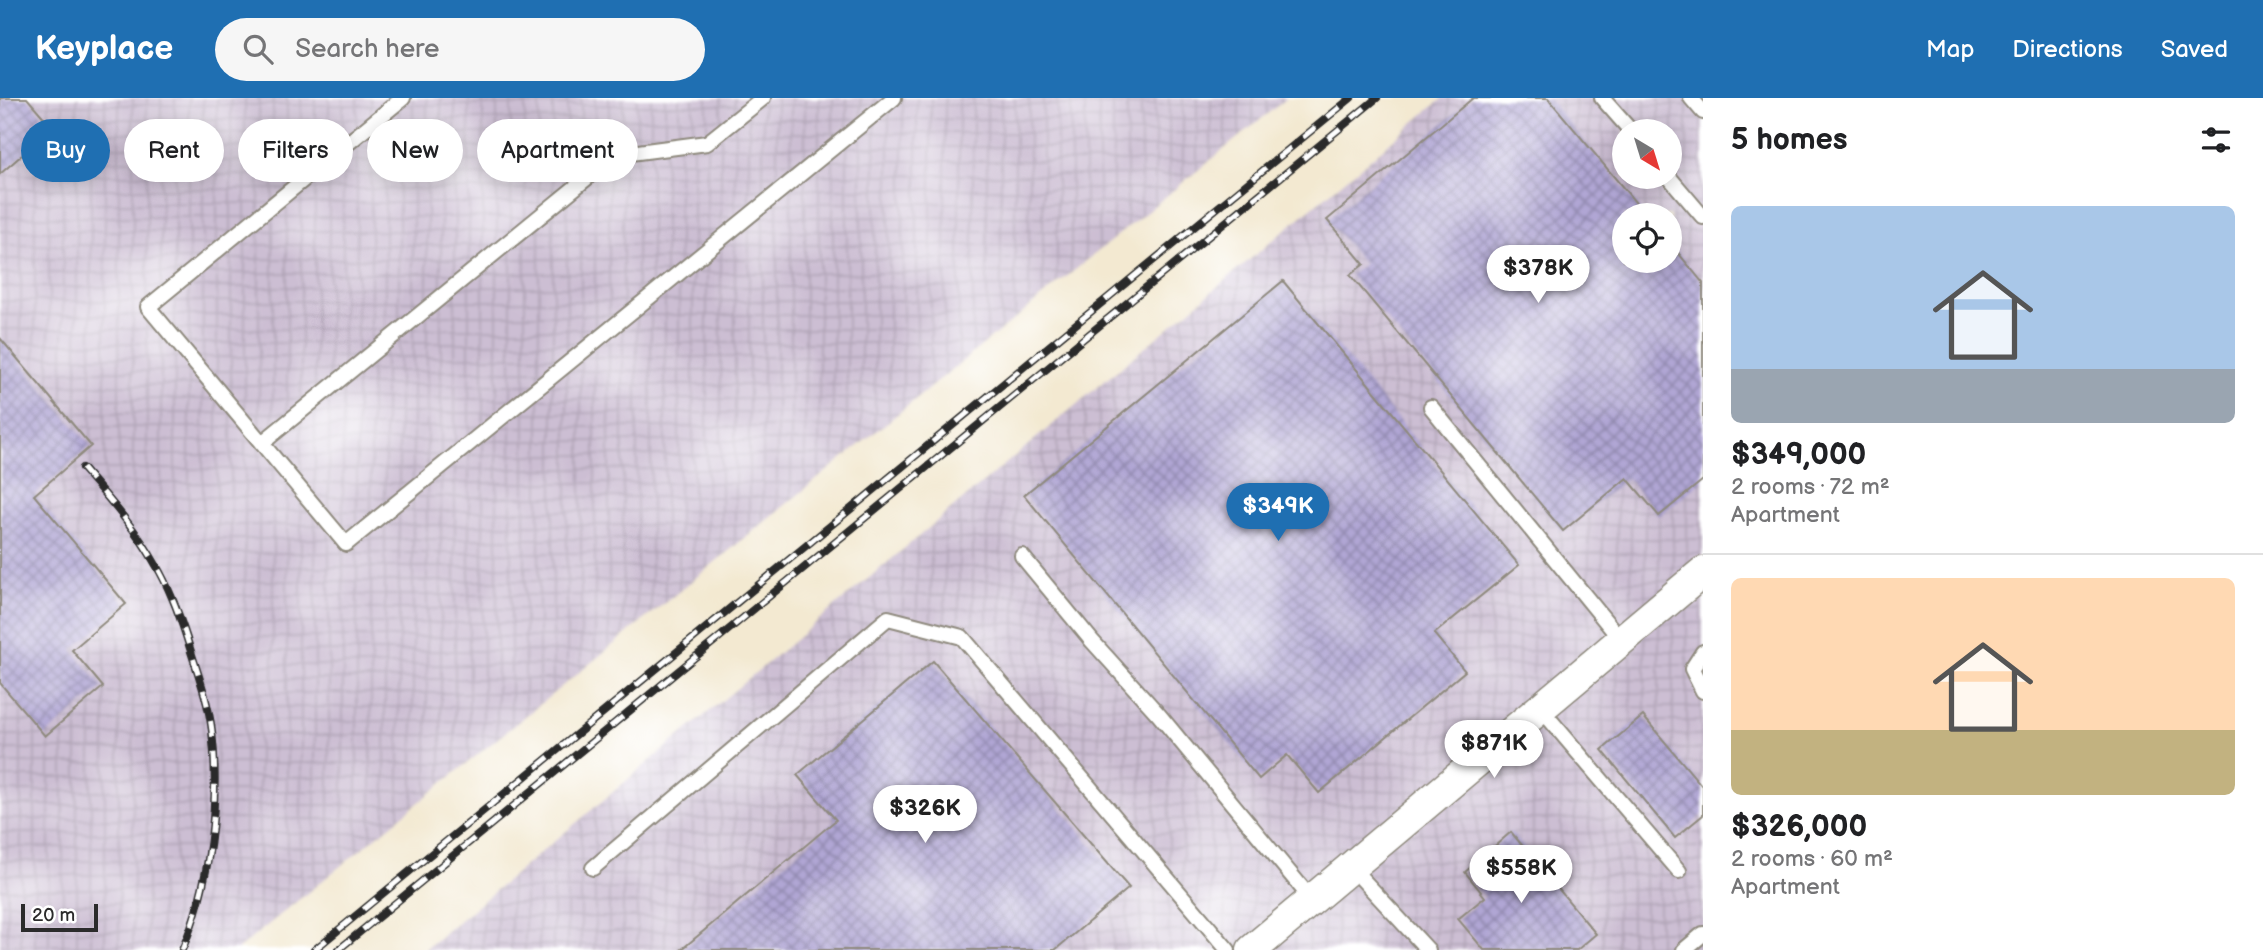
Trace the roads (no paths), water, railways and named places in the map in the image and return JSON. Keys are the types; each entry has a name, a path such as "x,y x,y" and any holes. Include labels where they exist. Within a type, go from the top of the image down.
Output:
{"street":[{"path":"1252,950 1703,572"}],"lane":[{"path":"403,98 148,307 346,544 894,98"},
{"path":"262,443 615,155 707,143 762,98"},
{"path":"1602,98 1620,119"},
{"path":"1691,98 1703,112"},
{"path":"1679,189 1703,217"},
{"path":"1431,407 1621,640"},
{"path":"1022,556 1092,641 1159,715 1312,900"},
{"path":"593,868 888,618 962,637 1228,950"},
{"path":"1703,652 1692,669 1703,691"},
{"path":"1540,708 1679,871"},
{"path":"1351,867 1428,950"},
{"path":"1684,950 1703,934"}],"railway":[{"path":"314,950 1351,98"},
{"path":"338,950 1377,98"},
{"path":"82,468 131,527 161,573 184,630 210,719 215,785 210,842 200,898 182,950"}]}
